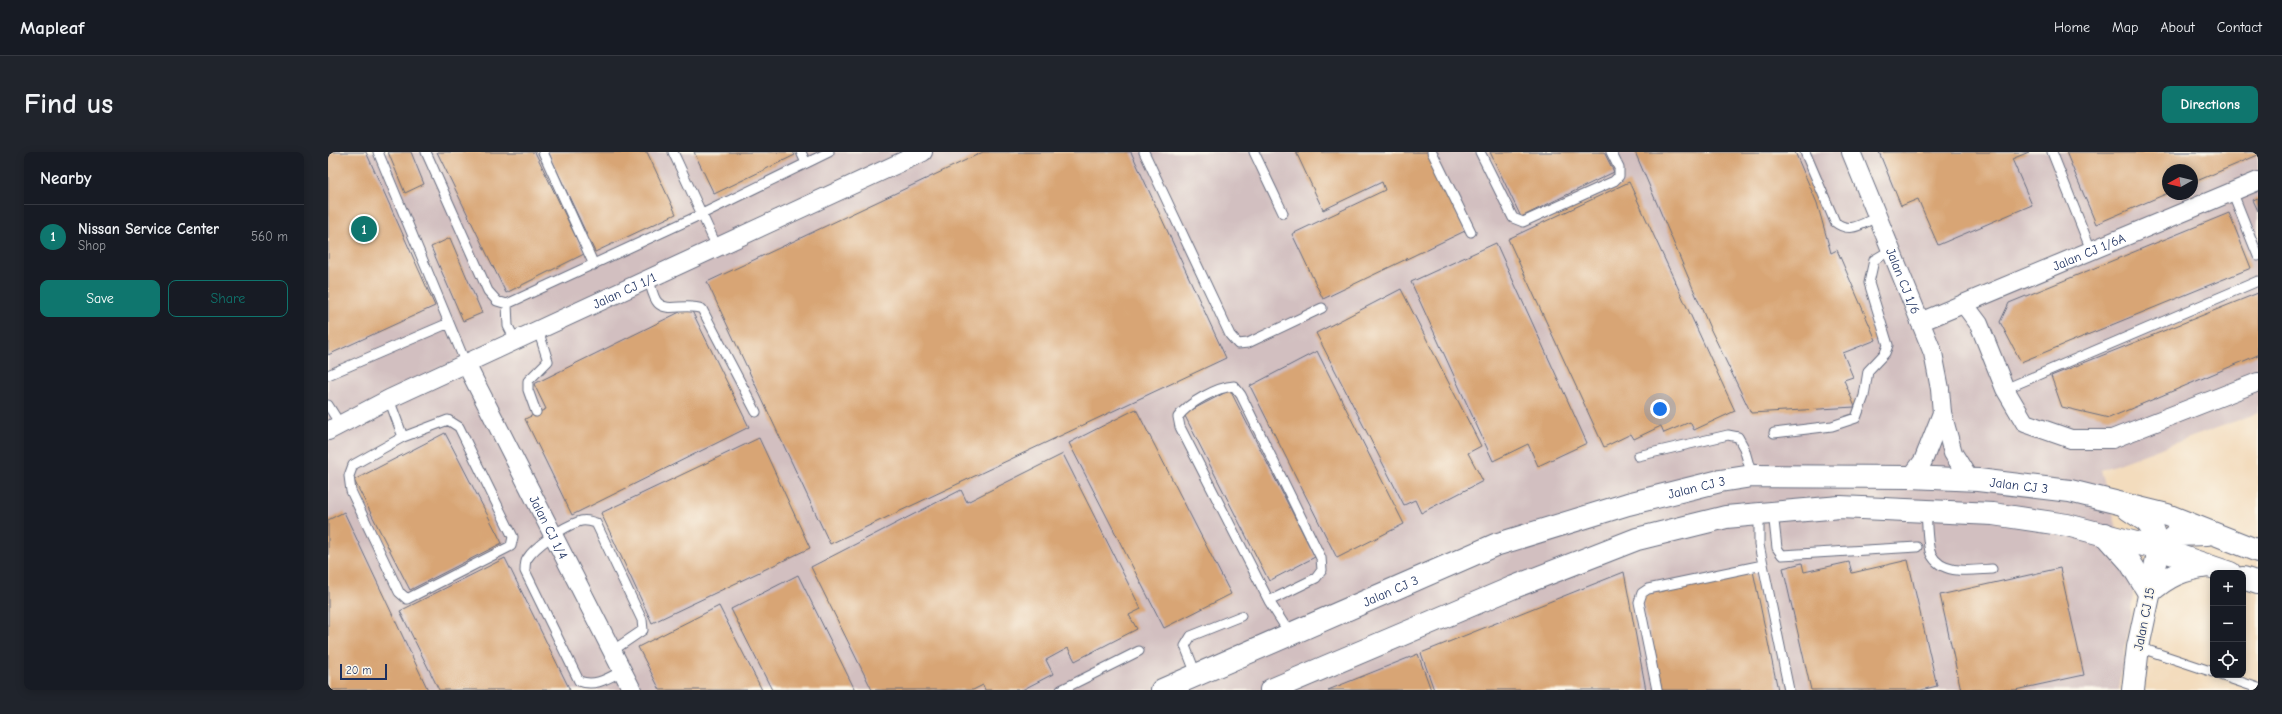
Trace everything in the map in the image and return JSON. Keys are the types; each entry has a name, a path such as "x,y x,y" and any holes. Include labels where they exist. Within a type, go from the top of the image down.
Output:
{"street":[{"name":"Jalan CJ 1/6","path":"1851,152 1933,353 1940,389 1942,413 1952,453 1969,479"},
{"name":"Jalan CJ 1/1","path":"334,428 389,399 648,280 917,153"},
{"name":"Jalan CJ 1/6A","path":"1920,322 2258,181"},
{"path":"1964,304 1979,324 2005,389 2025,423 2071,439 2112,439 2258,382"},
{"name":"Jalan CJ 1/4","path":"466,364 632,690"},
{"name":"Jalan CJ 1/6","path":"1911,477 1922,461 1942,413"},
{"name":"Jalan CJ 3","path":"1162,690 1495,545 1628,504 1720,481 1752,476 1969,479 2070,491 2167,515 2258,551"},
{"path":"2117,503 2137,514 2146,521 2156,538 2159,549"},
{"path":"1271,690 1514,588 1637,539 1726,517 1840,507 1993,514 2067,525 2105,534 2159,549 2220,570"},
{"path":"2159,549 2176,535 2203,533 2223,536"},
{"path":"2105,534 2130,562 2149,593 2162,581 2174,574 2191,568 2220,570"},
{"name":"Jalan CJ 15","path":"2134,690 2138,647 2159,549"},
{"path":"2246,579 2258,583"}],"lane":[{"path":"378,152 466,364"},
{"path":"426,152 488,291 497,301 507,304 594,265 829,152"},
{"path":"543,152 594,265"},
{"path":"673,152 718,247"},
{"path":"801,152 806,163"},
{"path":"1144,152 1230,335 1238,344 1248,343 1322,308"},
{"path":"1254,152 1283,213"},
{"path":"1432,152 1471,232"},
{"path":"1480,152 1512,218 1524,222 1614,181 1619,176 1619,168 1611,152"},
{"path":"1805,152 1835,222 1843,228 1852,228 1877,218"},
{"path":"2052,152 2090,250"},
{"path":"2232,191 2258,256"},
{"path":"1774,433 1832,426 1856,418 1864,396 1868,371 1885,353 1888,345 1869,283 1874,260 1891,250"},
{"path":"648,280 657,302 666,308 693,305 702,309 756,412"},
{"path":"2005,389 2258,280"},
{"path":"507,304 508,326 515,340"},
{"path":"328,375 449,323"},
{"path":"536,412 528,390 528,381 548,361 538,330"},
{"path":"1269,601 1316,578 1322,570 1321,558 1241,394 1234,386 1226,387 1185,407 1178,417 1180,427 1269,601 1290,634"},
{"path":"389,399 403,437"},
{"path":"328,405 334,428"},
{"path":"448,420 459,427 513,537 511,546 504,551 407,599 399,592 354,497 349,476 353,465 403,437 448,420"},
{"path":"1638,456 1728,435 1738,437 1744,448 1752,476"},
{"path":"1926,510 1931,554 1939,564 1954,570 1992,569"},
{"path":"1766,513 1778,548 1782,555 1917,547"},
{"path":"1766,513 1759,545 1789,690"},
{"path":"612,650 643,630 642,620 596,523 588,520 578,521 553,535 526,560 525,571 579,682 588,685 600,682 622,671"},
{"path":"1656,690 1639,602 1642,593 1648,589 1763,565"},
{"path":"1196,674 1185,646 1187,641 1191,636 1241,616"},
{"path":"2138,647 2210,671"},
{"path":"1061,690 1139,651"},
{"path":"2229,678 2258,688"}],"shaded area":[{"path":"328,152 2258,152 2258,413 2101,470 2134,590 2119,690 328,690"}],"building":[{"path":"328,152 366,152 435,306 328,355"},
{"path":"388,152 411,152 424,184 405,193"},
{"path":"437,152 535,152 584,254 506,293"},
{"path":"548,152 647,152 676,214 595,252"},
{"path":"694,152 793,152 795,155 714,194"},
{"path":"983,152 1131,152 1226,358 830,544 707,282"},
{"path":"1296,152 1428,152 1465,231 1323,299 1292,234 1385,190 1382,182 1323,210"},
{"path":"1490,152 1604,152 1614,172 1521,217"},
{"path":"1635,152 1795,152 1817,203 1831,253 1837,250 1876,340 1843,353 1853,377 1844,380 1855,407 1751,413 1709,326"},
{"path":"1879,152 2029,152 2012,159 2032,205 1938,245 1918,199 1901,206"},
{"path":"2066,152 2258,152 2258,155 2198,180 2198,164 2162,164 2162,196 2096,224"},
{"path":"1629,182 1735,411 1694,430 1690,422 1664,433 1661,426 1634,439 1631,434 1604,447 1508,239"},
{"path":"2258,198 2258,211 2253,200"},
{"path":"2229,213 2251,268 2021,362 2000,322 2009,303"},
{"path":"450,238 482,313 463,321 431,247"},
{"path":"1496,243 1587,443 1538,466 1528,444 1493,461 1411,282"},
{"path":"1401,289 1481,446 1468,453 1483,481 1421,513 1415,500 1404,505 1316,333"},
{"path":"2258,293 2258,355 2109,418 2062,407 2051,376"},
{"path":"690,307 749,427 572,515 525,419 546,409 534,384"},
{"path":"1317,351 1404,524 1337,558 1250,386"},
{"path":"1230,390 1315,557 1269,581 1184,414"},
{"path":"1136,409 1231,594 1164,628 1069,443"},
{"path":"445,433 502,543 410,590 354,480"},
{"path":"759,438 810,548 652,623 601,513"},
{"path":"1063,454 1141,609 1129,615 1137,629 1075,661 1068,648 1046,660 1053,674 1022,690 985,690 983,685 973,690 872,690 811,567 961,490 967,502"},
{"path":"344,512 428,690 328,690 328,520"},
{"path":"505,558 570,690 439,690 400,611"},
{"path":"1908,560 1937,686 1921,690 1811,690 1783,568 1802,563 1804,572 1849,562 1852,573"},
{"path":"2060,568 2084,675 2015,690 1961,690 1940,595"},
{"path":"1753,571 1778,690 1662,690 1642,595"},
{"path":"1624,572 1646,690 1434,690 1421,653"},
{"path":"798,575 855,690 772,690 731,609"},
{"path":"719,606 762,690 660,690 638,647"},
{"path":"1418,654 1431,690 1328,690"}],"place":[{"name":"Nissan Service Center","path":"364,229"}]}
